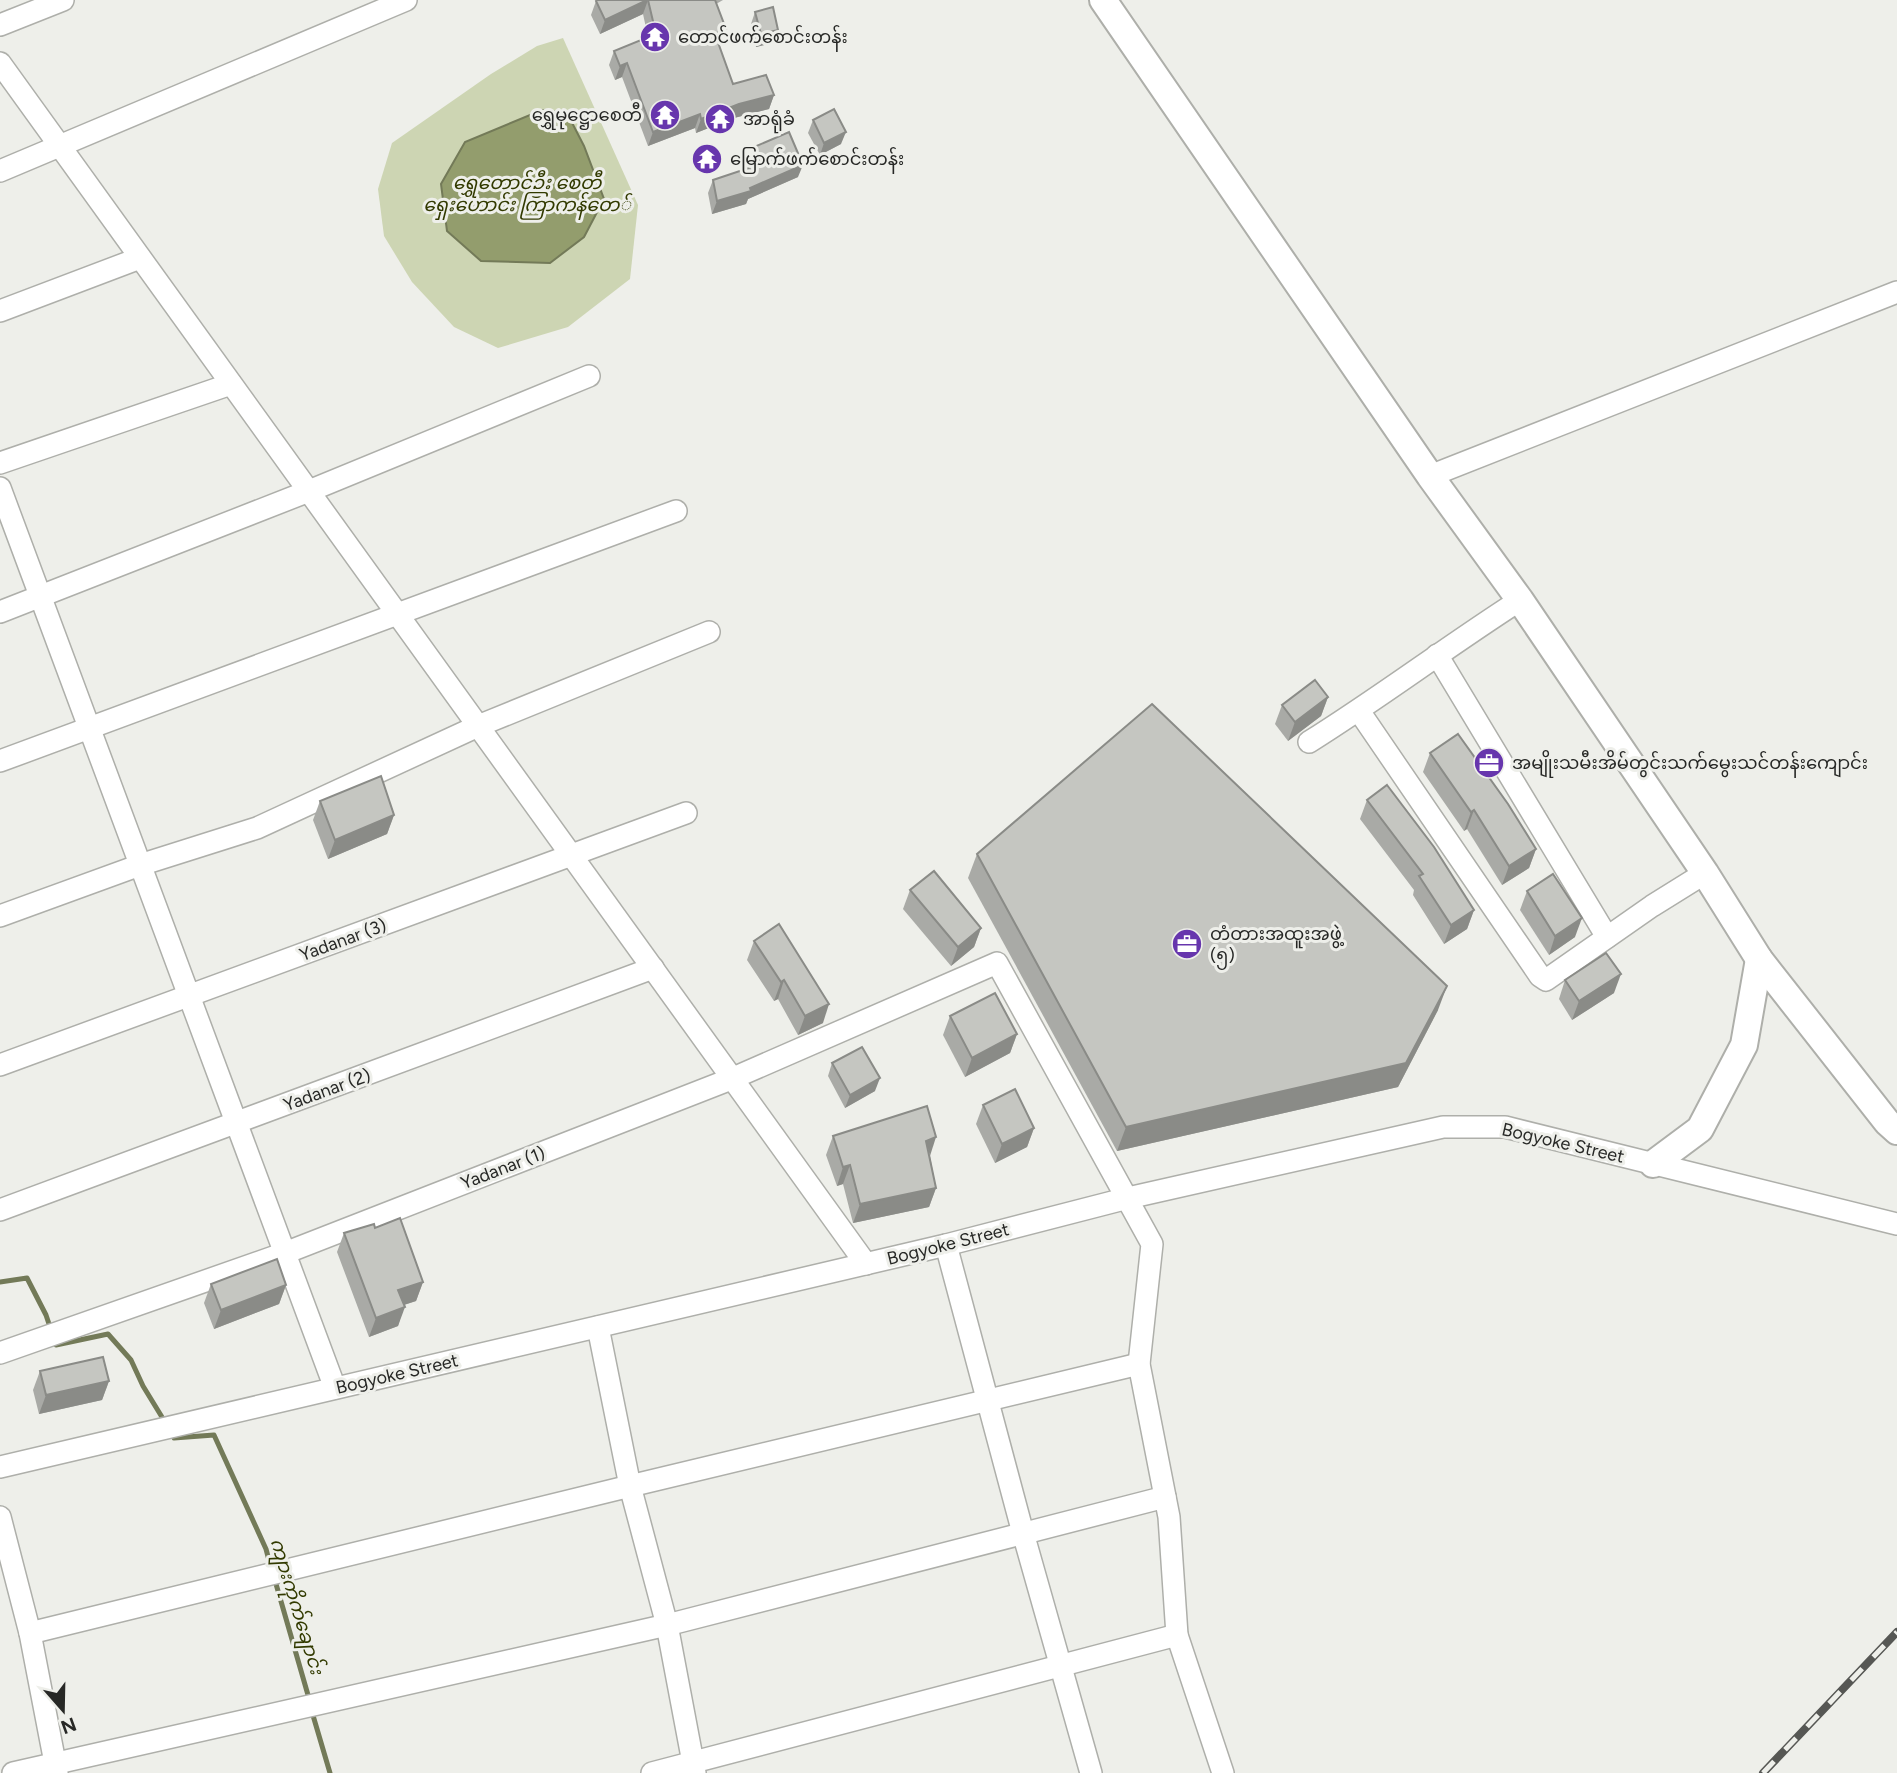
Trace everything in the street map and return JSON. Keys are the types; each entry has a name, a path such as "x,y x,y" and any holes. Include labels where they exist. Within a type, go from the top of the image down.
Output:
{"main road":[{"path":"1103,0 1430,476 1520,600 1705,873 1759,959 1897,1130"},
{"path":"1653,1164 1700,1129 1744,1045 1759,959"}],"street":[{"path":"0,25 63,0"},
{"path":"0,171 406,0"},
{"path":"0,63 866,1264"},
{"path":"0,311 140,258"},
{"path":"1430,476 1897,292"},
{"path":"0,612 309,491 589,376"},
{"path":"0,463 231,384"},
{"path":"0,488 335,1388"},
{"path":"0,761 676,511"},
{"path":"1309,742 1359,711 1520,600"},
{"path":"0,916 140,865 257,828 478,726 709,632"},
{"path":"1437,655 1607,937"},
{"path":"1359,711 1540,976 1546,979 1705,873"},
{"name":"Yadanar (3)","path":"0,1065 190,998 686,813"},
{"name":"Yadanar (1)","path":"0,1353 285,1254 731,1079 997,963 1128,1198"},
{"name":"Yadanar (2)","path":"0,1210 653,968"},
{"name":"Bogyoke Street","path":"0,1467 946,1245 1128,1198 1443,1127 1504,1126 1897,1224"},
{"path":"1128,1198 1152,1244 1139,1364 1169,1517 1177,1635 1223,1773"},
{"path":"946,1245 1091,1773"},
{"path":"598,1327 630,1486 667,1625 694,1768"},
{"path":"30,1633 1139,1364"},
{"path":"13,1773 56,1768 322,1703 667,1625 1165,1497"},
{"path":"0,1517 30,1633 56,1768"},
{"path":"652,1773 694,1768 1177,1635"}],"shaded area":[{"path":"563,38 638,205 630,279 568,327 498,348 454,327 412,282 384,236 378,189 392,143 491,74 537,46"}],"water":[{"name":"ရွှေတောင်ဦး စေတီ ရှေး‌ဟောင်း ကြာကန်တေ်","path":"542,110 567,113 584,146 604,199 584,237 550,263 481,261 447,231 441,184 465,142"}],"building":[{"path":"597,0 647,0 605,20"},
{"path":"648,0 715,0 726,29 715,34 733,84 766,75 774,95 739,104 701,119 700,114 653,132 627,63 620,66 614,51 656,34"},
{"path":"773,7 778,30 761,34 755,12"},
{"path":"834,109 846,132 824,143 813,120"},
{"path":"789,132 803,165 750,188 751,191 717,201 713,180 761,164 754,147"},
{"path":"1315,680 1328,697 1295,722 1282,705"},
{"name":"တံတားအထူးအဖွဲ့ (၅)","path":"1152,704 1447,986 1406,1063 1126,1127 977,854"},
{"path":"1458,734 1536,849 1509,866 1474,810 1471,812 1430,753"},
{"path":"381,776 394,815 335,840 320,801"},
{"path":"1387,785 1434,847 1474,910 1451,925 1419,876 1423,874 1367,800"},
{"path":"934,871 981,928 958,947 910,890"},
{"path":"1553,874 1582,918 1555,936 1527,891"},
{"path":"779,924 829,1004 805,1016 784,980 781,982 754,941"},
{"path":"1606,953 1621,974 1579,1001 1565,980"},
{"path":"995,993 1017,1034 972,1058 950,1016"},
{"path":"862,1047 880,1078 850,1095 832,1063"},
{"path":"1015,1089 1034,1128 1002,1144 983,1105"},
{"path":"927,1106 936,1137 926,1141 936,1188 860,1204 850,1165 843,1167 833,1136"},
{"path":"400,1218 423,1282 398,1290 405,1307 376,1318 344,1233 374,1224 375,1228"},
{"path":"277,1259 286,1285 221,1310 211,1284"},
{"path":"103,1357 109,1381 46,1395 40,1371"}],"waterway":[{"name":"ကျားကိုက်ချောင်း","path":"0,1282 27,1278 51,1330"},
{"name":"ကျားကိုက်ချောင်း","path":"54,1339 56,1345 108,1334 131,1360 165,1422"},
{"name":"ကျားကိုက်ချောင်း","path":"172,1433 174,1438 214,1435 266,1549 271,1568"},
{"name":"ကျားကိုက်ချောင်း","path":"274,1577 310,1702"},
{"name":"ကျားကိုက်ချောင်း","path":"312,1712 330,1773"}],"railway":[{"path":"1763,1773 1897,1632"}],"place":[{"name":"တောင်ဖက်စောင်းတန်း","path":"655,37"},
{"name":"ရွှေမုဋ္ဌောစေတီ","path":"665,115"},
{"name":"အာရုံခံ","path":"720,119"},
{"name":"မြောက်ဖက်စောင်းတန်း","path":"707,159"},
{"name":"အမျိုးသမီးအိမ်တွင်းသက်မွေးသင်တန်းကျောင်း","path":"1489,763"},
{"name":"တံတားအထူးအဖွဲ့ (၅)","path":"1187,944"}]}
